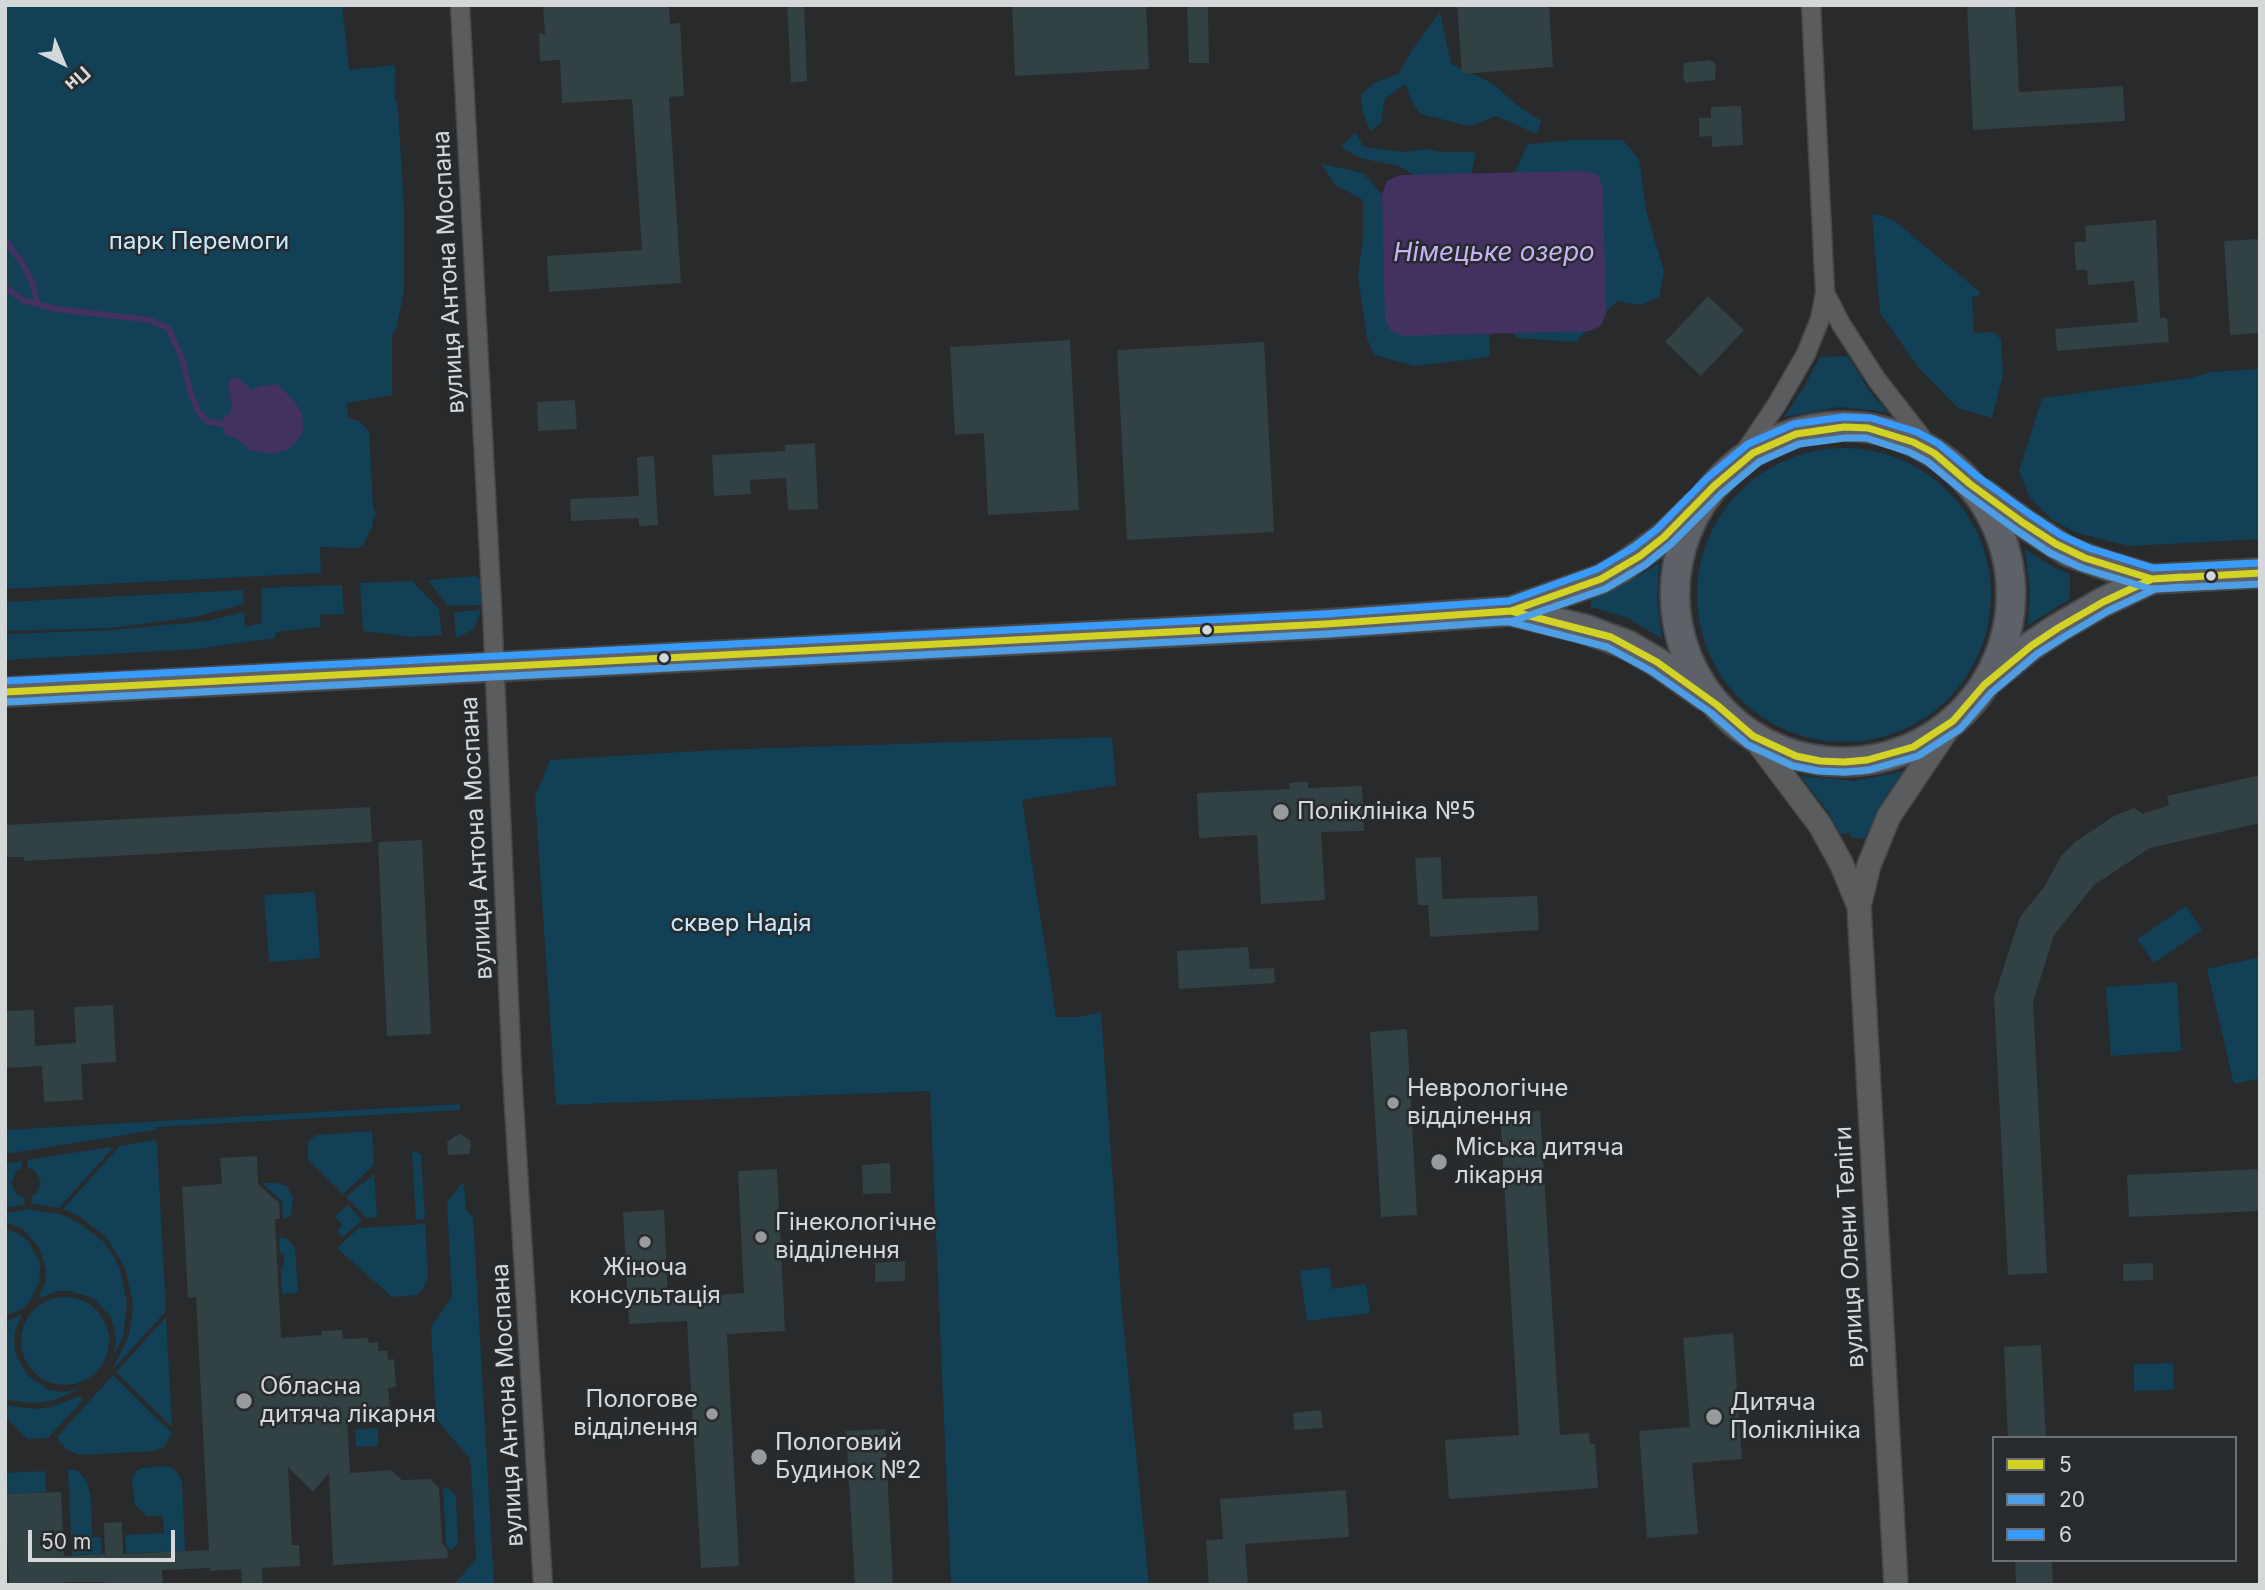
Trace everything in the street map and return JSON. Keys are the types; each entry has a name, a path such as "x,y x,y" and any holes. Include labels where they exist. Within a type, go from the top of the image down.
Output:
{"main road":[{"path":"5,692 1326,624 1511,611 1601,579 1621,568 1664,537 1734,468 1753,453 1796,434 1820,429 1868,428 1913,442 1934,453 1970,484 2069,552 2151,579 2260,573"},
{"path":"1970,484 1996,524 2004,547 2011,594 2010,618 2004,641 1996,664 1984,685"},
{"path":"1696,506 1679,550 1676,573 1677,619 1691,665 1717,705 1734,722 1774,747 1808,758 1843,762 1867,760 1913,747 1953,721 1984,685 2031,646 2103,602 2151,579"},
{"path":"1511,611 1585,629 1628,645 1657,662 1717,705"}],"street":[{"name":"вулиця Антона Моспана","path":"460,5 512,1072 543,1585"},
{"path":"1734,468 1777,404 1806,354 1825,293 1811,5"},
{"path":"1825,293 1841,324 1877,380 1934,453"},
{"name":"вулиця Олени Теліги","path":"1895,1585 1859,906 1869,864 1889,816 1953,721"},
{"name":"вулиця Олени Теліги","path":"1753,736 1820,825 1841,863 1859,906"}],"green space":[{"name":"парк Перемоги","path":"5,5 342,5 349,70 395,65 404,211 404,291 396,329 392,334 392,395 347,403 348,418 359,421 369,431 373,506 376,514 363,545 357,548 320,547 321,573 5,589"},
{"path":"1440,12 1451,64 1492,83 1541,121 1537,134 1496,116 1470,126 1420,114 1410,98 1406,84 1385,98 1381,123 1370,131 1362,109 1361,95 1374,83 1398,74"},
{"path":"1355,132 1364,147 1404,152 1426,149 1476,152 1468,189 1427,182 1398,166 1360,158 1341,147"},
{"path":"1623,140 1639,159 1646,210 1664,272 1659,297 1640,305 1617,301 1575,342 1518,338 1504,324 1510,183 1528,144"},
{"path":"1322,164 1363,173 1396,210 1489,323 1490,357 1415,366 1374,355 1367,338 1358,276 1363,238 1363,200 1334,184"},
{"path":"1872,214 1884,216 1897,223 1980,292 1979,296 1972,297 1974,333 1993,332 2001,339 2003,375 1992,418 1958,408 1918,367 1880,313"},
{"path":"1848,356 1870,392 1888,412 1839,407 1784,417 1820,357"},
{"path":"2260,369 2260,539 2129,546 2077,533 2052,520 2029,496 2019,471 2042,398 2190,378 2212,372"},
{"path":"1844,448 1873,451 1900,459 1926,473 1948,491 1966,513 1980,539 1988,566 1991,595 1988,624 1980,651 1966,677 1948,699 1926,717 1900,731 1873,739 1844,742 1815,739 1788,731 1762,717 1740,699 1722,677 1708,651 1700,624 1697,595 1700,566 1708,539 1722,513 1740,491 1762,473 1788,459 1815,451"},
{"path":"2025,549 2053,567 2070,574 2070,599 2028,625 2030,590"},
{"path":"1659,563 1657,598 1662,639 1628,618 1591,607 1591,599 1630,581"},
{"path":"475,576 480,580 482,605 448,606 428,580"},
{"path":"412,581 439,609 442,635 412,637 363,631 360,583"},
{"path":"342,585 344,614 320,615 321,627 275,632 275,638 195,649 5,660 5,634 113,630 207,621 244,612 245,627 262,623 261,588"},
{"path":"243,590 244,604 194,617 110,628 5,631 5,602"},
{"path":"481,610 474,629 456,638 454,612"},
{"name":"сквер Надія","path":"1112,737 1116,785 1022,800 1056,1017 1078,1017 1101,1012 1122,1312 1149,1585 951,1585 930,1091 556,1105 535,797 550,760 716,750"},
{"path":"1904,771 1883,801 1864,839 1850,837 1850,833 1840,834 1829,813 1800,776 1855,781"},
{"path":"315,892 320,958 269,962 264,895"},
{"path":"2186,906 2202,930 2154,963 2137,939"},
{"path":"2260,957 2260,1078 2234,1084 2207,969"},
{"path":"2177,982 2181,1051 2111,1056 2106,987"},
{"path":"460,1104 460,1110 157,1127 156,1130 5,1154 5,1130"},
{"path":"372,1131 374,1165 343,1194 308,1159 308,1142 316,1135"},
{"path":"154,1140 157,1144 166,1311 114,1368 128,1338 132,1320 133,1303 125,1268 107,1238 79,1216 63,1209 120,1146"},
{"path":"110,1147 112,1149 59,1208 32,1204 31,1197 37,1193 41,1181 34,1170 28,1168 27,1160"},
{"path":"412,1151 421,1154 425,1219 416,1220"},
{"path":"21,1161 22,1168 16,1172 11,1184 18,1195 24,1197 25,1204 5,1208 5,1164"},
{"path":"374,1174 377,1217 367,1218 346,1197"},
{"path":"262,1183 287,1186 293,1198 291,1216 283,1219 282,1201"},
{"path":"461,1184 464,1184 466,1210 473,1217 494,1585 454,1585 476,1559 471,1467 469,1457 436,1416 431,1327 452,1297 447,1203"},
{"path":"348,1205 362,1220 343,1237 337,1232 343,1225 335,1217"},
{"path":"27,1209 60,1214 76,1221 103,1241 113,1255 120,1270 127,1303 123,1336 114,1355 116,1340 110,1316 93,1298 70,1291 57,1291 38,1299 45,1283 46,1270 39,1247 23,1229 5,1222 5,1213"},
{"path":"425,1224 428,1276 423,1290 416,1295 392,1297 337,1248 359,1228"},
{"path":"5,1228 28,1241 39,1260 40,1270 39,1282 30,1301 22,1309 5,1316"},
{"path":"279,1237 288,1239 295,1248 298,1293 282,1294 281,1267 284,1266 284,1253 280,1253"},
{"path":"1329,1267 1332,1289 1366,1284 1370,1313 1307,1321 1300,1271"},
{"path":"65,1297 90,1304 102,1316 109,1341 102,1366 90,1378 65,1385 40,1378 28,1366 21,1341 28,1316 40,1304"},
{"path":"22,1314 15,1331 14,1343 16,1355 28,1376 49,1390 79,1390 51,1401 34,1403 5,1400 5,1322"},
{"path":"166,1317 172,1427 116,1372"},
{"path":"2173,1363 2174,1390 2134,1391 2134,1364"},
{"path":"113,1375 172,1433 164,1447 155,1451 80,1455 61,1444 57,1437"},
{"path":"79,1396 83,1400 48,1438 28,1439 5,1417 5,1405 34,1409 51,1407"},
{"path":"378,1428 378,1446 356,1447 355,1429"},
{"path":"166,1466 175,1470 182,1481 185,1551 126,1553 125,1535 164,1533 163,1516 147,1516 135,1505 132,1480 136,1471 141,1468"},
{"path":"68,1470 77,1470 87,1482 91,1498 92,1537 101,1537 102,1554 72,1555"},
{"path":"45,1471 46,1492 5,1494 5,1473"},
{"path":"447,1488 455,1493 456,1499 458,1544 450,1551 446,1543 443,1489"}],"water":[{"name":"Німецьке озеро","path":"1585,171 1598,175 1603,188 1606,313 1601,326 1589,331 1403,336 1391,331 1385,319 1382,194 1387,181 1400,175"},
{"path":"237,377 252,390 277,384 295,402 302,414 303,430 289,449 273,454 250,450 237,439 223,433 224,416 229,414 232,407 228,384 231,379"}],"building":[{"path":"543,5 669,5 670,24 680,23 684,96 669,97 681,283 549,292 547,256 642,250 632,99 562,103 560,60 540,61 539,34 545,34"},
{"path":"787,5 804,5 807,81 791,83"},
{"path":"1012,5 1146,5 1149,69 1015,76"},
{"path":"1187,5 1208,5 1209,63 1189,63"},
{"path":"1457,5 1549,5 1553,67 1462,74"},
{"path":"1967,5 2015,5 2019,92 2123,86 2125,121 1973,130"},
{"path":"1709,60 1716,66 1715,80 1686,83 1683,77 1684,63"},
{"path":"1741,106 1743,145 1712,147 1712,136 1699,137 1699,118 1711,118 1711,107"},
{"path":"2156,220 2160,318 2167,318 2169,342 2057,351 2055,329 2138,322 2134,281 2088,285 2087,270 2076,270 2074,242 2086,242 2085,226"},
{"path":"2260,239 2260,333 2230,335 2224,241"},
{"path":"1708,296 1744,330 1701,376 1665,342"},
{"path":"1070,340 1079,510 988,515 984,433 955,435 950,347"},
{"path":"1264,342 1274,532 1127,540 1117,350"},
{"path":"575,400 577,429 538,431 537,402"},
{"path":"815,443 818,509 788,510 786,478 750,480 751,494 714,496 712,455 785,451 785,445"},
{"path":"654,456 658,525 639,526 639,518 571,521 570,499 639,496 637,457"},
{"path":"2260,775 2260,823 2150,848 2094,885 2054,935 2033,1002 2047,1273 2008,1275 1994,997 2020,917 2044,887 2062,855 2075,842 2114,816 2134,808 2143,814 2169,805 2167,796"},
{"name":"Поліклініка №5","path":"1308,782 1308,788 1362,786 1364,831 1321,832 1325,900 1261,904 1257,835 1199,838 1197,793 1290,789 1289,783"},
{"path":"370,807 372,842 24,861 24,857 5,857 5,825"},
{"path":"422,840 431,1034 387,1036 378,842"},
{"path":"1441,857 1442,899 1537,896 1539,930 1430,937 1428,905 1418,905 1415,858"},
{"path":"1248,947 1250,969 1274,968 1275,983 1179,989 1177,951"},
{"path":"113,1005 116,1062 81,1064 83,1100 44,1102 42,1066 5,1068 5,1011 34,1010 35,1046 76,1043 74,1007"},
{"name":"Неврологічне відділення","path":"1407,1029 1417,1215 1381,1217 1370,1032"},
{"path":"1540,1111 1560,1435 1589,1433 1590,1444 1595,1444 1598,1488 1449,1499 1445,1440 1519,1435 1500,1114"},
{"path":"460,1134 470,1140 469,1154 448,1155 447,1142"},
{"path":"257,1156 258,1184 279,1203 280,1219 275,1219 281,1338 322,1335 322,1331 342,1330 343,1339 368,1338 369,1343 378,1342 378,1351 387,1351 388,1360 394,1359 396,1387 388,1388 390,1409 362,1411 362,1416 347,1417 350,1473 391,1470 402,1480 430,1479 439,1487 442,1543 447,1548 448,1558 333,1565 329,1473 313,1492 288,1467 292,1545 299,1545 300,1566 262,1568 263,1585 242,1585 241,1569 210,1571 210,1568 162,1570 163,1585 65,1582 65,1585 9,1585 5,1494 61,1492 64,1556 105,1554 104,1523 122,1522 123,1554 209,1550 196,1297 188,1298 182,1187 222,1184 220,1158"},
{"path":"890,1163 891,1193 863,1194 862,1165"},
{"path":"777,1169 785,1331 727,1334 739,1566 701,1568 687,1321 629,1324 623,1212 664,1210 668,1299 744,1293 738,1171"},
{"path":"2260,1169 2260,1211 2129,1217 2127,1175"},
{"path":"905,1261 905,1281 875,1282 875,1263"},
{"path":"2153,1263 2153,1280 2123,1281 2123,1264"},
{"path":"1733,1333 1742,1459 1692,1463 1698,1534 1647,1538 1639,1431 1690,1427 1683,1338"},
{"path":"2041,1345 2046,1436 2008,1436 2004,1347"},
{"path":"1321,1410 1323,1428 1294,1430 1293,1413"},
{"path":"885,1429 893,1585 855,1585 846,1431"},
{"path":"1346,1490 1349,1537 1245,1544 1248,1585 1209,1585 1206,1540 1223,1539 1220,1499"},
{"path":"2015,1562 2052,1562 2053,1585 2016,1585"}],"waterway":[{"path":"5,240 23,264 33,284 37,302"},
{"path":"5,287 23,300 55,309 150,320 168,328 182,358 191,395 199,413 209,422 224,424"}],"transit line":[{"name":"6","path":"5,681 1325,614 1509,601 1597,569 1634,547 1657,529 1707,478 1748,444 1794,424 1843,417 1871,418 1917,432 1939,444 2028,513 2061,535 2089,548 2153,568 2259,563"},
{"name":"5","path":"5,692 1326,624 1511,611 1601,579 1640,556 1664,537 1714,486 1753,453 1796,434 1844,427 1868,428 1913,442 1934,453 1970,484 2022,522 2056,544 2085,558 2152,579 2260,573"},
{"name":"20","path":"6,702 1327,634 1513,621 1605,589 1645,565 1759,462 1799,444 1845,438 1866,438 1909,452 1928,462 2016,530 2050,553 2082,568 2151,589 2260,584"},
{"name":"5","path":"1499,612 1511,611 1611,637 1657,662 1717,705 1753,736 1796,756 1844,762 1867,760 1913,747 1953,721 1984,685 2031,646 2058,628 2103,602 2152,579 2182,577"},
{"name":"20","path":"1500,622 1510,622 1607,647 1651,671 1711,713 1748,745 1793,766 1845,772 1869,770 1918,756 1960,729 1991,693 2037,654 2108,611 2155,589 2183,587"}],"place":[{"name":"Поліклініка №5","path":"1281,812"},
{"name":"Неврологічне відділення","path":"1393,1103"},
{"name":"Міська дитяча лікарня","path":"1439,1162"},
{"name":"Гінекологічне відділення","path":"761,1237"},
{"name":"Жіноча консультація","path":"645,1242"},
{"name":"Обласна дитяча лікарня","path":"244,1401"},
{"name":"Пологове відділення","path":"712,1414"},
{"name":"Дитяча Поліклініка","path":"1714,1417"},
{"name":"Пологовий Будинок №2","path":"759,1457"}]}
